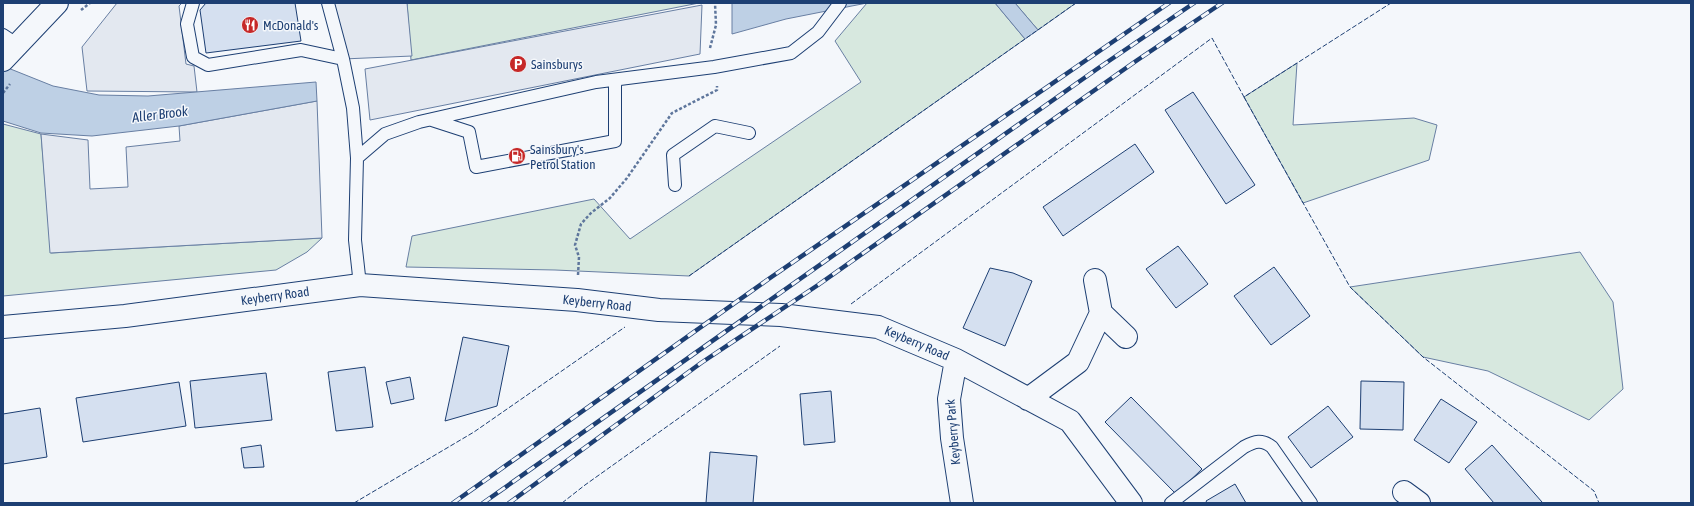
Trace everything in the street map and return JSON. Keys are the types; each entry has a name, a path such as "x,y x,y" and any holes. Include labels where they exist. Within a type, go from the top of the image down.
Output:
{"street":[{"path":"3,60 11,40 57,3"},
{"path":"1095,280 1101,313 1126,338"},
{"name":"Keyberry Road","path":"3,327 125,316 360,285 577,300 659,310 780,315 878,326 956,360 1070,421 1131,503"},
{"path":"1028,399 1078,362 1101,313"},
{"name":"Keyberry Park","path":"956,360 949,399 952,438 962,503"}],"lane":[{"path":"192,3 187,24 193,57 208,65 301,50 343,59"},
{"path":"328,3 343,59 353,108 357,158 355,240 360,285"},
{"path":"357,158 385,134 431,120 596,82 714,67 791,53 818,32 840,3"},
{"path":"431,120 469,132 476,167 615,141 615,80"},
{"path":"675,185 673,155 715,126 749,133"},
{"path":"1171,503 1244,447 1255,441 1266,442 1272,448 1310,503"}],"path":[{"path":"577,300 579,257 575,245 581,224 591,213 610,198 627,178 672,113 717,90 710,47 716,25 715,3"}],"shaded area":[{"path":"117,3 182,3 179,6 186,64 194,66 197,92 87,91 82,47"},
{"path":"332,3 407,3 412,56 343,59"},
{"path":"407,3 699,3 411,60"},
{"path":"867,3 995,3 1025,39 689,276 555,270 406,267 412,236 594,199 630,239 861,82 835,41"},
{"path":"1015,3 1076,3 1038,30"},
{"name":"Sainsburys","path":"702,5 700,54 370,120 365,69"},
{"path":"1297,63 1293,125 1414,118 1437,125 1429,160 1303,203 1244,97"},
{"path":"317,101 322,238 50,253 41,134 88,140 90,189 128,187 126,147 180,141 179,126"},
{"path":"3,124 41,134 51,253 322,238 307,252 276,270 3,296"},
{"path":"1580,252 1613,302 1623,389 1589,420 1488,371 1423,357 1350,287"}],"water":[{"path":"732,3 867,3 786,19 732,34"},
{"path":"995,3 1015,3 1038,30 1025,39"},
{"name":"Aller Brook","path":"3,66 53,86 99,95 148,96 316,82 317,101 179,126 92,136 41,133 3,121"}],"building":[{"name":"McDonald's","path":"206,3 295,3 301,41 206,53 200,10"},
{"path":"1193,92 1255,185 1226,204 1165,110"},
{"path":"1135,144 1154,172 1063,236 1043,207"},
{"path":"1178,246 1208,284 1176,308 1146,269"},
{"path":"1274,267 1310,316 1271,345 1234,296"},
{"path":"990,268 1013,273 1032,281 1005,346 963,328"},
{"path":"463,337 509,346 497,406 445,421"},
{"path":"365,367 373,427 336,431 328,372"},
{"path":"266,373 272,420 195,428 190,381"},
{"path":"410,377 414,399 391,404 386,382"},
{"path":"1361,381 1404,382 1403,430 1360,429"},
{"path":"179,382 186,426 83,442 76,398"},
{"path":"831,391 835,442 804,445 800,394"},
{"path":"1131,397 1202,469 1176,494 1105,422"},
{"path":"1441,399 1477,422 1449,463 1414,440"},
{"path":"1328,406 1353,437 1311,468 1288,437"},
{"path":"40,408 47,457 3,464 3,414"},
{"path":"261,445 264,467 244,468 241,448"},
{"path":"1492,445 1542,502 1541,503 1494,503 1465,469"},
{"path":"710,452 757,456 753,503 706,503"},
{"path":"1235,484 1246,503 1207,503 1206,501"}],"railway":[{"path":"453,503 770,278 1169,3"},
{"path":"483,503 1097,69 1194,3"},
{"path":"509,503 701,363 818,285 1136,61 1222,3"}],"fence":[{"path":"689,276 1076,3"},
{"path":"851,304 1212,38 1244,97 1391,3"},
{"path":"1244,97 1350,287 1423,357 1594,491 1599,503"},
{"path":"354,503 474,432 625,327"},
{"path":"562,503 780,346"}],"place":[{"name":"McDonald's","path":"250,25"},
{"name":"Sainsburys","path":"518,64"},
{"name":"Sainsbury's Petrol Station","path":"517,156"}]}
